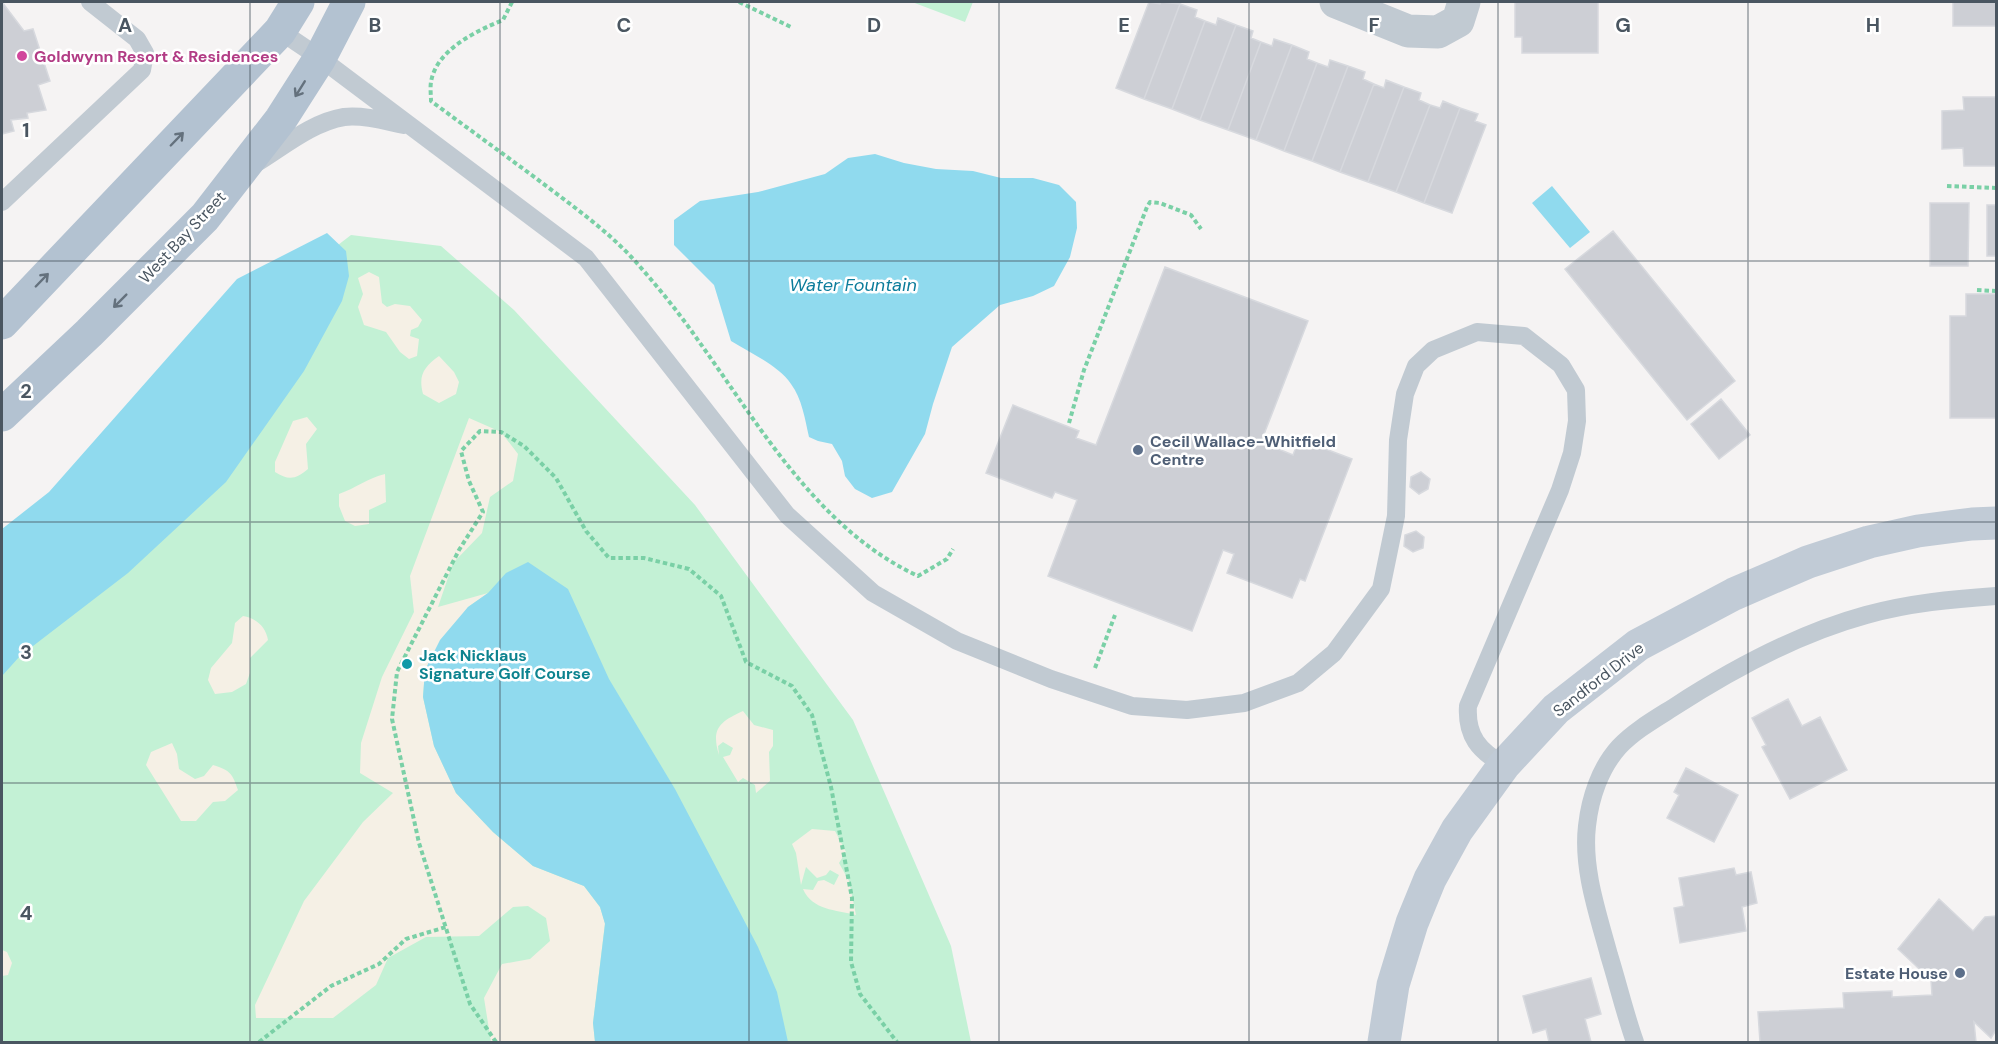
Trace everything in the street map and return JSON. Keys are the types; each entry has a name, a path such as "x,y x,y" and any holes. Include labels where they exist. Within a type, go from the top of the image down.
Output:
{"main road":[{"path":"2,322 280,31 298,2"},
{"name":"West Bay Street","path":"2,415 205,217 281,119 320,58 349,2"}],"street":[{"path":"1336,2 1408,31 1438,32 1458,21 1464,2"},
{"name":"Sandford Drive","path":"1384,1042 1393,985 1412,923 1430,879 1457,830 1504,765 1556,709 1638,645 1734,594 1808,562 1869,542 1918,531 1996,523"}],"lane":[{"path":"2,202 142,70 145,53 137,39 90,2"},
{"path":"280,31 320,58 586,258 787,515 873,592 957,641 1051,679 1132,706 1187,710 1244,703 1298,683 1334,653 1381,589 1396,516 1398,440 1405,394 1416,366 1433,350 1478,332 1524,336 1561,364 1576,390 1577,421 1572,453 1560,490 1468,706 1467,722 1473,738 1490,757 1504,765"},
{"path":"240,173 320,125 345,117 369,118 409,125"},
{"path":"1635,1042 1599,918 1588,871 1586,848 1590,806 1597,784 1605,765 1619,747 1644,726 1686,699 1794,641 1865,615 1911,604 1954,598 1996,596"}],"path":[{"path":"512,2 503,20 483,28 466,39 440,62 431,81 431,101 598,225 634,261 699,341 770,445 839,521 867,545 901,568 918,576 947,560 953,549"},
{"path":"739,2 793,28"},
{"path":"1947,186 1996,188"},
{"path":"1069,423 1084,370 1146,207 1150,202 1160,202 1191,215 1202,229"},
{"path":"1977,290 1996,291"},
{"path":"496,1042 470,1005 419,843 392,719 397,672 459,550 483,512 469,481 461,451 480,431 501,432 524,446 556,478 586,531 609,558 644,558 689,569 721,596 746,662 792,686 812,715 831,787 852,898 851,962 860,994 897,1042"},
{"path":"1085,690 1115,615"},
{"path":"259,1042 331,986 379,964 406,939 446,927"}],"green space":[{"path":"912,2 973,2 965,22"},
{"name":"Jack Nicklaus Signature Golf Course","path":"351,235 441,246 514,310 695,505 853,720 951,946 971,1042 2,1042 2,607 281,289"}],"sand":[{"path":"369,272 379,277 382,303 387,307 395,304 410,306 422,320 418,327 411,330 410,336 419,339 417,356 409,359 400,352 386,332 364,325 358,307 363,294 358,278"},
{"path":"439,356 454,372 459,382 456,394 439,403 423,394 421,382 426,368"},
{"path":"307,417 317,429 306,444 308,469 292,478 284,477 275,472 275,462 293,421"},
{"path":"469,418 501,432 518,454 513,481 490,497 482,533 453,563 438,607 488,593 468,607 425,670 423,697 434,746 456,793 493,832 533,866 584,886 600,907 605,923 593,1023 595,1042 491,1042 484,998 502,964 530,959 550,941 546,918 528,906 513,907 479,936 426,937 388,958 376,985 333,1018 256,1018 255,1005 304,901 363,822 393,793 360,773 361,743 382,677 414,612 410,576"},
{"path":"385,474 386,502 369,510 369,524 355,526 345,521 339,506 339,494"},
{"path":"243,616 260,624 268,640 250,658 250,673 246,684 232,692 215,694 208,680 211,668 232,643 235,623"},
{"path":"743,711 754,725 773,730 773,746 769,752 770,781 756,793 755,785 743,778 738,782 723,757 730,755 733,748 723,742 718,746 719,755 717,746 719,727"},
{"path":"172,743 177,754 179,769 195,779 204,776 213,765 219,767 230,773 238,790 225,801 213,802 196,821 181,821 146,765 151,752"},
{"path":"812,829 835,831 846,852 839,863 849,881 856,915 818,905 807,896 803,889 813,890 818,881 824,880 834,885 839,875 830,870 826,875 817,878 806,867 801,885 796,853 792,844"},
{"path":"2,950 7,952 12,963 8,975 2,976"}],"water":[{"name":"Water Fountain","path":"875,154 904,163 936,169 973,171 1001,178 1033,178 1059,185 1076,202 1077,228 1070,257 1054,286 1033,296 1000,305 952,347 925,434 892,492 872,498 855,489 845,476 842,461 832,444 809,437 795,390 785,377 771,365 731,341 714,285 674,245 674,220 700,201 758,192 825,174 848,158"},
{"path":"1552,186 1590,232 1570,248 1532,203"},
{"path":"327,233 346,251 349,276 342,301 304,371 226,482 128,573 20,656 2,676 2,529 49,492 237,279"},
{"path":"528,562 568,589 609,679 675,789 758,947 777,992 788,1042 595,1042 593,1023 605,924 600,907 584,886 533,866 493,832 456,793 434,746 423,697 425,670 440,640 468,607 488,593 506,573"}],"building":[{"name":"Goldwynn Resort & Residences","path":"2,2 24,31 33,29 50,81 38,85 46,110 27,113 28,118 11,120 14,131 2,134"},
{"name":"Goldwynn Resort & Residences","path":"2,2 24,31 33,29 50,81 38,85 46,110 27,113 28,118 11,120 14,131 2,134"},
{"path":"1149,2 1180,4 1144,99 1116,88"},
{"path":"1515,2 1598,2 1598,53 1522,53 1522,37 1515,37"},
{"path":"1953,2 1996,2 1996,26 1953,26"},
{"path":"1180,4 1197,10 1195,17 1205,21 1172,109 1144,99"},
{"path":"1218,18 1236,25 1200,120 1172,109 1205,21 1216,25"},
{"path":"1236,25 1253,31 1251,38 1261,42 1228,130 1200,120"},
{"path":"1274,39 1292,45 1256,140 1228,130 1261,42 1272,46"},
{"path":"1292,45 1309,52 1307,59 1317,63 1284,151 1256,140"},
{"path":"1330,60 1348,66 1312,161 1284,151 1317,63 1328,67"},
{"path":"1348,66 1365,72 1363,79 1374,84 1340,172 1312,161"},
{"path":"1386,80 1404,87 1368,182 1340,172 1374,84 1384,88"},
{"path":"1404,87 1421,93 1419,100 1430,105 1396,192 1368,182"},
{"path":"1963,97 1996,97 1996,166 1964,166 1963,148 1942,149 1942,111 1964,110"},
{"path":"1443,101 1460,108 1424,203 1396,192 1430,105 1440,108"},
{"path":"1460,108 1478,114 1475,121 1486,125 1452,213 1424,203"},
{"path":"1930,203 1969,203 1968,266 1930,266"},
{"path":"1987,205 1996,205 1996,256 1987,256"},
{"path":"1613,231 1735,381 1687,420 1565,269"},
{"name":"Cecil Wallace-Whitfield Centre","path":"1165,267 1308,321 1261,442 1293,455 1299,439 1352,459 1305,581 1300,579 1292,598 1227,573 1234,554 1223,550 1192,631 1048,576 1077,500 1055,492 1052,498 986,473 1013,405 1079,431 1076,438 1096,445"},
{"path":"1966,294 1996,294 1996,418 1950,418 1950,316 1966,316"},
{"path":"1721,399 1750,435 1719,459 1691,424"},
{"path":"1421,472 1430,479 1428,489 1419,494 1410,487 1411,477"},
{"path":"1416,531 1424,537 1423,548 1413,552 1404,546 1405,535"},
{"path":"1788,699 1802,726 1820,717 1847,770 1790,799 1762,747 1766,745 1752,718"},
{"path":"1686,768 1738,795 1714,842 1667,818 1679,795 1674,792"},
{"path":"1734,868 1736,875 1751,872 1757,903 1742,907 1746,931 1680,943 1674,908 1684,906 1679,878"},
{"name":"Estate House","path":"1939,899 1973,931 1985,917 1996,916 1996,1030 1991,1038 1974,1022 1976,1042 1760,1042 1758,1012 1844,1008 1843,993 1892,991 1892,997 1932,995 1931,980 1898,949"},
{"path":"1591,978 1601,1014 1585,1019 1591,1042 1549,1042 1546,1029 1533,1033 1523,996"}],"place":[{"name":"Goldwynn Resort & Residences","path":"22,56"},
{"name":"Cecil Wallace-Whitfield Centre","path":"1138,450"},
{"name":"Jack Nicklaus Signature Golf Course","path":"407,664"},
{"name":"Estate House","path":"1960,973"}]}
